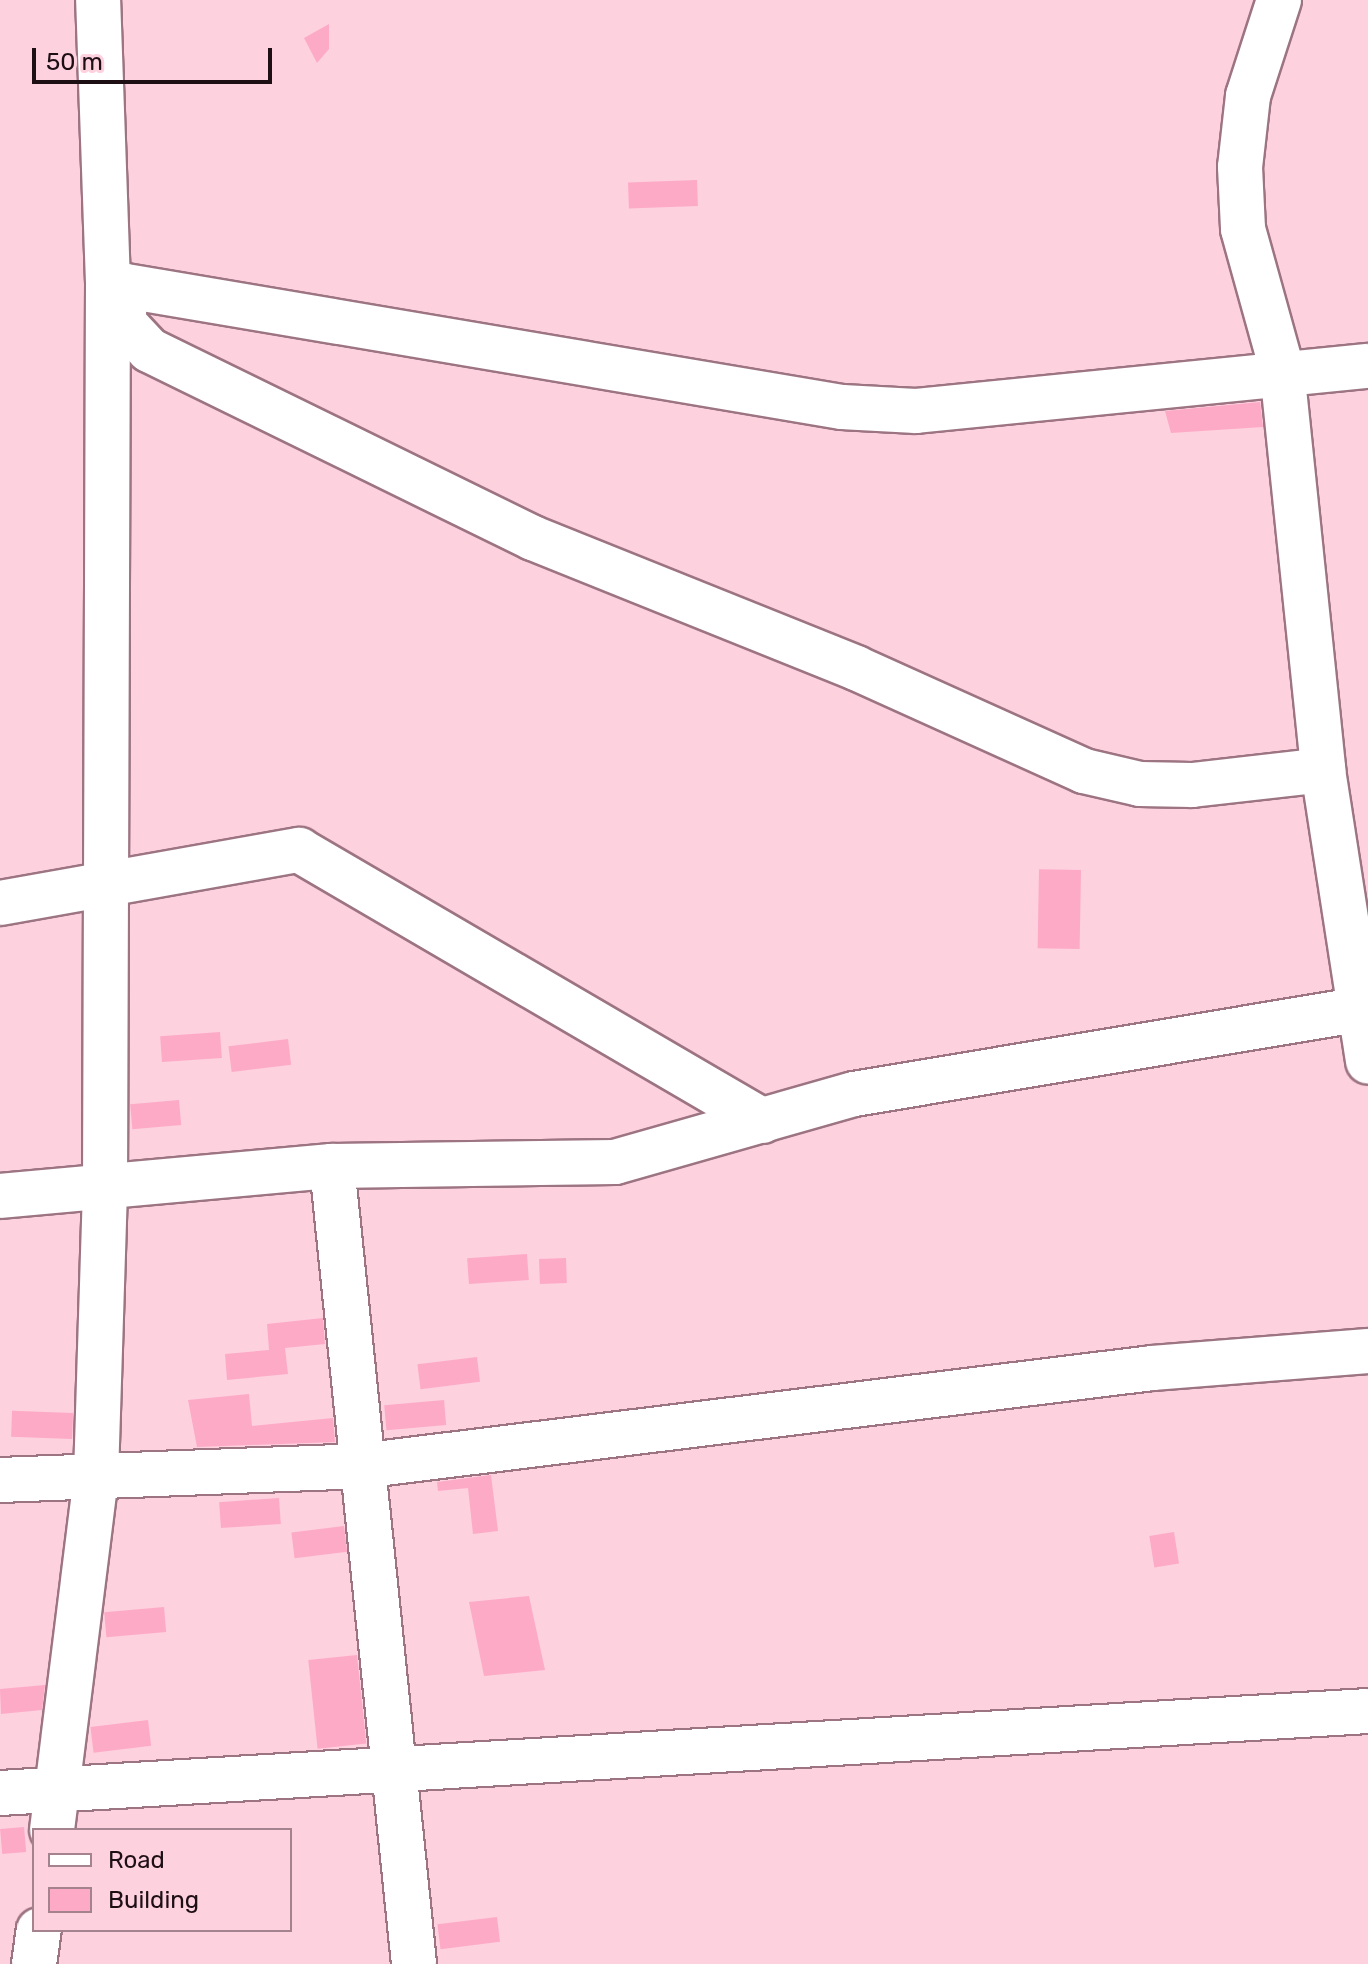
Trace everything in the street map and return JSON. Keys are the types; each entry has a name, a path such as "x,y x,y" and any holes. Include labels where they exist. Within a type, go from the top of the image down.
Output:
{"street":[{"path":"54,1810 96,1476 105,1188 117,284 98,0"},
{"path":"1279,0 1248,96 1240,167 1243,229 1282,370 1323,770 1364,1008 1368,1062"},
{"path":"117,284 842,407 916,411 1282,370 1368,366"},
{"path":"117,284 124,323 149,350 174,363 533,538 856,668 1084,771 1140,784 1192,785 1323,770"},
{"path":"0,903 107,886 269,850 320,857 763,1121"},
{"path":"0,1196 332,1166 615,1162 763,1121 950,1075 1364,1008"},
{"path":"332,1166 360,1466 414,1964"},
{"path":"0,1480 360,1466 1152,1368 1368,1351"},
{"path":"0,1793 54,1810 394,1773 1368,1711"},
{"path":"34,1964 39,1932"}],"building":[{"path":"329,24 329,49 317,63 304,38"},
{"path":"697,180 698,206 629,208 628,182"},
{"path":"1260,402 1263,427 1171,433 1165,411"},
{"path":"1039,869 1081,870 1080,949 1038,948"},
{"path":"220,1032 222,1058 162,1062 160,1036"},
{"path":"288,1039 291,1065 232,1072 228,1046"},
{"path":"179,1100 181,1125 132,1129 130,1104"},
{"path":"527,1254 529,1280 469,1284 467,1258"},
{"path":"566,1258 567,1283 540,1284 539,1259"},
{"path":"323,1318 325,1344 285,1348 288,1374 227,1380 225,1354 269,1350 267,1324"},
{"path":"477,1357 480,1382 420,1389 417,1364"},
{"path":"249,1394 252,1426 333,1418 335,1442 197,1447 188,1400"},
{"path":"444,1400 446,1425 386,1430 384,1405"},
{"path":"12,1411 73,1413 72,1439 11,1437"},
{"path":"491,1475 498,1531 473,1534 468,1488 438,1491 437,1482"},
{"path":"279,1498 281,1524 221,1528 219,1502"},
{"path":"344,1526 347,1552 295,1558 291,1532"},
{"path":"1174,1532 1179,1564 1154,1568 1149,1536"},
{"path":"529,1596 545,1670 484,1676 469,1602"},
{"path":"164,1607 166,1632 106,1637 104,1612"},
{"path":"357,1655 366,1744 318,1749 308,1660"},
{"path":"45,1685 42,1710 1,1714 0,1689"},
{"path":"148,1720 151,1746 94,1753 90,1727"},
{"path":"24,1827 26,1852 2,1854 0,1829"},
{"path":"497,1917 500,1942 440,1949 437,1924"}]}
